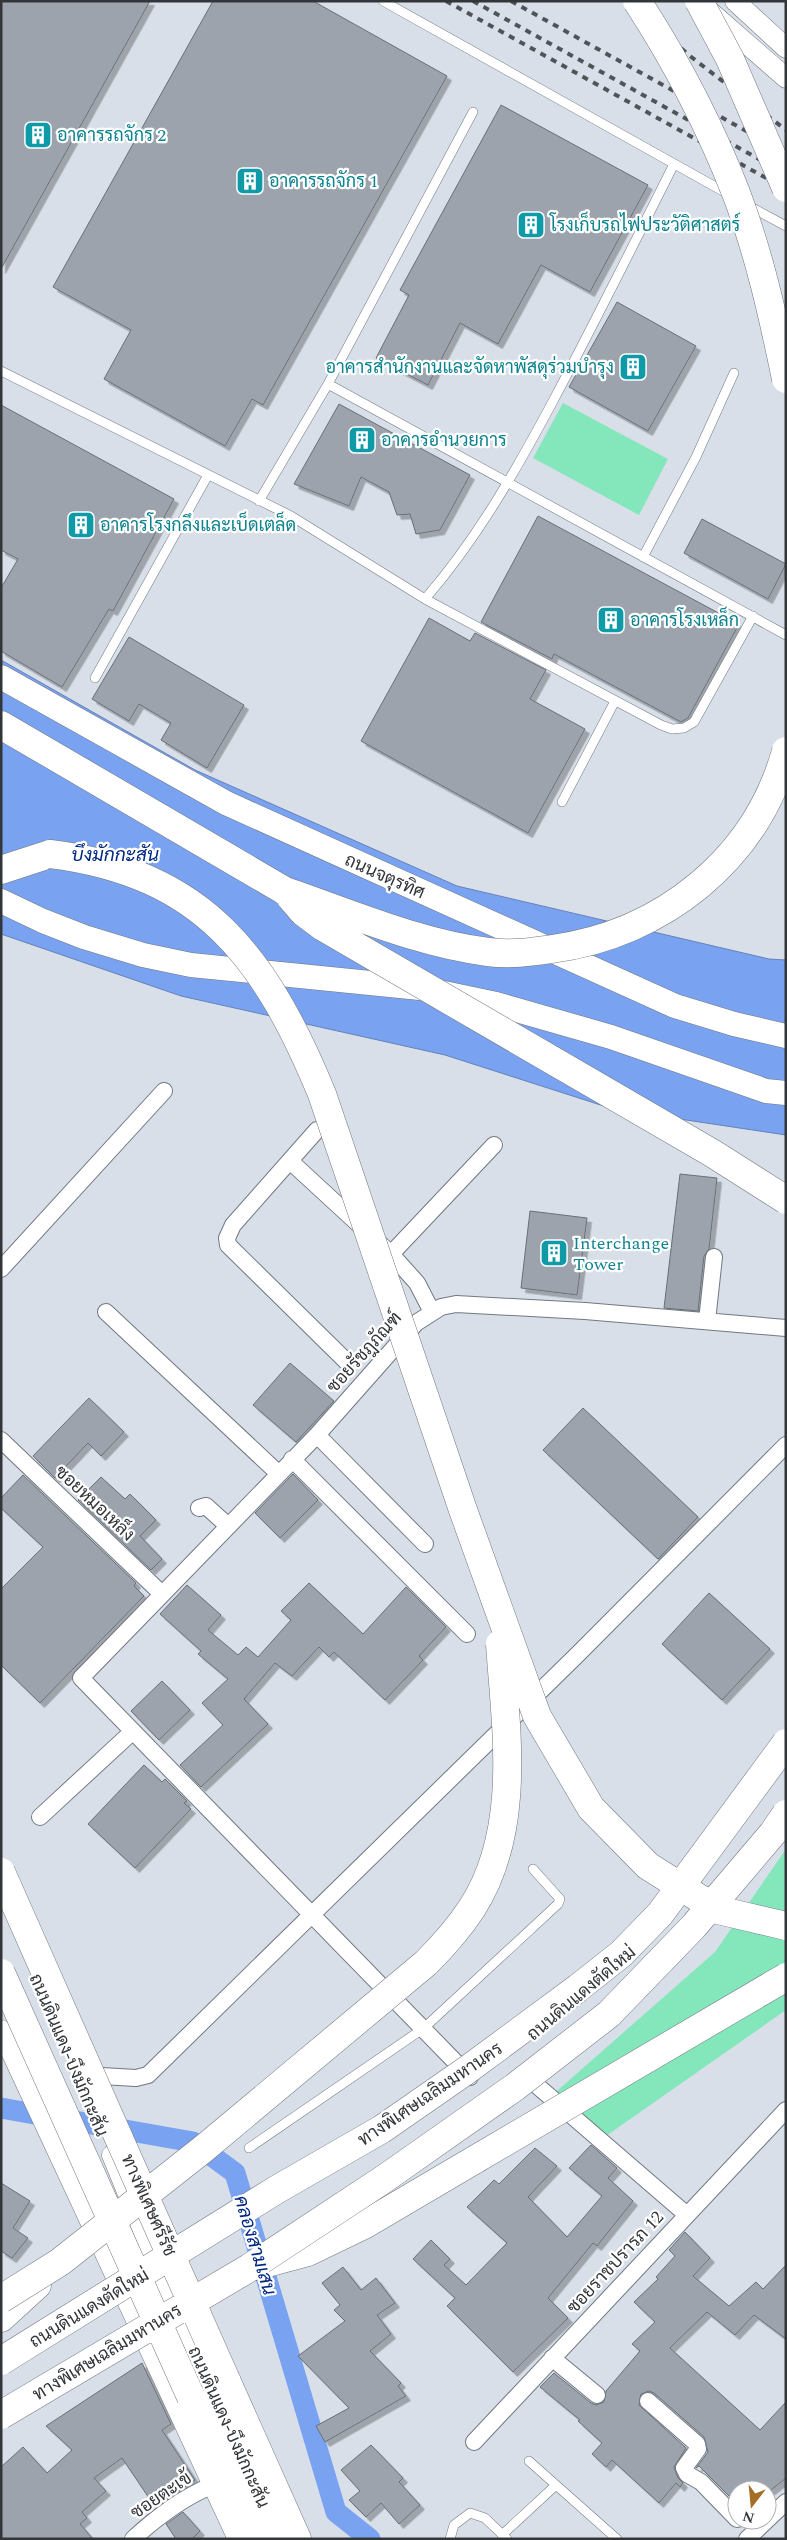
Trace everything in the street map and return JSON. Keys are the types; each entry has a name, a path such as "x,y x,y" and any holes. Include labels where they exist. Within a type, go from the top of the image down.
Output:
{"highway":[{"path":"637,1 688,87 736,193 770,306 786,379"},
{"path":"698,1 734,68 786,188"},
{"path":"1,725 286,891 432,941 490,953 529,953 584,944 621,933 664,912 700,885 727,858 750,828 770,795 786,751"},
{"path":"1,852 50,854 90,859 147,879 177,895 206,915 250,959 279,1002 301,1043 322,1094 498,1612 537,1716 591,1808 648,1866 718,1910 786,1926"},
{"path":"1,870 50,854"},
{"path":"286,891 304,912 323,927 712,1153 786,1200"},
{"path":"1,2318 60,2262 202,2150 426,1963 449,1939 472,1907 487,1878 498,1846 508,1780 498,1612"},
{"name":"ทางพิเศษเฉลิมมหานคร","path":"1,2362 276,2190 382,2129 468,2070 578,1988 621,1954 660,1914 786,1742"},
{"name":"ทางพิเศษเฉลิมมหานคร","path":"1,2414 250,2264 384,2179 515,2087 609,2014 694,1926 773,1833 786,1814"},
{"name":"ทางพิเศษศรีรัช","path":"1,1872 297,2539"},
{"path":"1,1973 256,2539"},
{"path":"250,2264 308,2252 364,2225 786,1977"},
{"path":"1,2300 60,2262"}],"main road":[{"name":"ถนนจตุรทิศ","path":"1,677 226,803 291,834 675,1006 734,1024 786,1036"},
{"path":"1,901 43,921 84,937 143,955 191,965 420,988 496,1004 611,1037 779,1095"}],"street":[{"path":"698,1 786,78"},
{"path":"733,30 746,4 786,48"},
{"path":"1,1269 164,1090"},
{"path":"317,1130 233,1225 227,1238 228,1245 346,1360"},
{"path":"391,1254 494,1145"},
{"path":"290,1161 391,1254 417,1282 432,1312"},
{"path":"707,1321 714,1257"},
{"name":"ซอยรัชฎภัณฑ์","path":"132,1732 80,1678 227,1525 317,1435 416,1323 432,1312 442,1306 456,1304 585,1311 786,1328"},
{"path":"106,1312 278,1473"},
{"path":"317,1435 425,1544"},
{"name":"ซอยหมอเหล็ง","path":"1,1440 162,1594"},
{"path":"80,2074 136,2078 148,2075 310,1914 578,1654 786,1445"},
{"path":"292,1459 467,1634"},
{"path":"199,1508 206,1506 227,1525"},
{"path":"40,1817 132,1732 424,2028 471,2079"},
{"name":"ถนนดินแดงตัดใหม่","path":"1,2362 55,2325 365,2149 471,2079 588,1991 632,1953 676,1907 748,1810 786,1742"},
{"path":"1,2414 78,2360 138,2328 398,2179 569,2059 662,1976 704,1928 786,1824"},
{"name":"ถนนดินแดง-บึงมักกะสัน","path":"1,1902 80,2074 174,2306 236,2449 280,2539"},
{"path":"1,2030 36,2100 120,2289 238,2539"},
{"path":"534,2083 687,2215"},
{"name":"ซอยราชปรารภ 12","path":"474,2442 786,2110"},
{"path":"552,2358 597,2395"},
{"path":"648,2402 697,2444 698,2449 684,2468 687,2474 701,2482 727,2508"},
{"name":"ซอยตะเข้","path":"133,2539 157,2517 190,2494 213,2485"}],"lane":[{"path":"382,1 786,226"},
{"path":"259,501 328,384 473,112"},
{"path":"425,599 465,551 510,482 580,351 674,164"},
{"path":"1,371 291,516 425,599 615,701 672,729 684,728 694,722 753,616"},
{"path":"643,557 696,457 734,373"},
{"path":"328,384 786,634"},
{"path":"95,678 208,475"},
{"path":"562,802 615,701"},
{"path":"248,2148 424,2028 558,1904 560,1899 533,1869"},
{"path":"529,2461 617,2539"},
{"path":"450,2539 454,2525 470,2513 486,2518 504,2537 556,2485"}],"green space":[{"path":"563,403 668,459 639,515 533,458"},
{"path":"786,1849 786,2010 606,2136 550,2097 715,1952"}],"water":[{"name":"บึงมักกะสัน","path":"1,660 195,770 457,886 769,959 786,960 786,1135 613,1109 445,1055 181,996 1,934"}],"building":[{"name":"อาคารรถจักร 2","path":"1,1 150,1 1,269"},
{"name":"อาคารรถจักร 1","path":"213,1 313,1 447,76 263,405 252,399 225,446 104,379 131,330 53,287"},
{"name":"โรงเก็บรถไฟประวัติศาสตร์","path":"501,105 648,185 590,292 541,265 498,344 460,323 428,385 376,358 409,295 400,290"},
{"name":"อาคารสำนักงานและจัดหาพัสดุร่วมบำรุง","path":"617,302 696,346 648,431 569,387"},
{"name":"อาคารอำนวยการ","path":"339,404 470,475 440,530 416,534 410,514 397,515 389,492 361,477 349,506 294,484"},
{"name":"อาคารโรงกลึงและเบ็ดเตล็ด","path":"1,405 174,499 113,611 109,609 62,687 1,651 1,588 18,559 1,550"},
{"name":"อาคารโรงเหล็ก","path":"538,516 739,624 688,718 681,722 554,654 552,659 481,622"},
{"path":"702,519 786,564 768,599 684,553"},
{"path":"429,618 470,641 475,633 546,670 530,699 585,729 528,833 361,741"},
{"path":"129,637 244,705 207,768 161,740 171,723 139,704 129,721 92,699"},
{"path":"680,1174 717,1178 709,1249 704,1256 698,1311 664,1308"},
{"name":"Interchange Tower","path":"530,1211 587,1218 577,1295 521,1288"},
{"path":"290,1363 334,1401 296,1442 253,1405"},
{"path":"89,1398 124,1432 101,1456 88,1443 55,1478 33,1456"},
{"path":"583,1408 698,1517 658,1559 543,1450"},
{"path":"293,1474 318,1500 280,1538 255,1513"},
{"path":"23,1475 136,1583 134,1586 144,1596 40,1703 1,1665 1,1589 43,1547 1,1508 1,1498"},
{"path":"101,1477 125,1499 130,1494 156,1520 140,1536 162,1559 151,1570 78,1500"},
{"path":"309,1583 363,1634 406,1587 446,1627 419,1656 423,1660 385,1700 334,1652 329,1657 319,1647 292,1676 275,1663 244,1699 268,1724 201,1787 180,1765 223,1725 202,1703 228,1679 198,1654 201,1651 160,1614 187,1585 221,1615 208,1630 238,1655 246,1647 258,1657 291,1620 281,1611"},
{"path":"709,1593 770,1649 722,1700 662,1644"},
{"path":"162,1681 190,1710 159,1740 131,1711"},
{"path":"144,1765 162,1782 165,1779 187,1801 184,1803 191,1809 135,1868 88,1824"},
{"path":"591,2145 617,2168 608,2178 633,2201 597,2246 593,2243 548,2298 568,2318 513,2372 447,2306 455,2298 413,2259 431,2240 450,2259 444,2265 466,2285 507,2243 467,2207 494,2180 499,2184 535,2148 557,2166 528,2197 567,2237 602,2196 569,2168"},
{"path":"1,2183 30,2201 13,2228 28,2238 12,2258 1,2251"},
{"path":"685,2232 710,2258 693,2276 729,2306 756,2282 763,2289 786,2265 786,2339 754,2315 735,2335 707,2312 670,2348 760,2430 786,2402 786,2478 777,2485 777,2480 727,2480 727,2494 699,2466 696,2468 708,2452 704,2437 654,2393 649,2391 641,2394 639,2405 686,2448 674,2467 678,2478 683,2483 680,2487 676,2483 659,2503 612,2460 606,2467 592,2454 602,2443 578,2421 580,2420 540,2387 554,2373 591,2403 596,2405 604,2402 606,2391 640,2351 632,2344 655,2322 634,2302 658,2279 656,2277 675,2256 669,2250"},
{"path":"343,2267 361,2290 376,2278 395,2303 377,2315 391,2334 370,2351 401,2383 398,2386 406,2396 325,2442 316,2426 349,2408 298,2356 345,2321 334,2310 340,2305 322,2283"},
{"path":"142,2363 171,2424 162,2430 195,2480 155,2507 122,2458 94,2478 106,2491 82,2512 87,2518 80,2524 93,2539 1,2539 1,2467 23,2447 47,2473 72,2450 46,2426"},
{"path":"371,2445 403,2478 399,2482 420,2505 399,2524 381,2503 366,2517 349,2500 360,2491 341,2470"},
{"path":"183,2512 200,2531 192,2539 176,2539 166,2524"}],"waterway":[{"name":"คลองสามเสน","path":"1,2108 193,2142 235,2173 336,2512 370,2539"}],"railway":[{"path":"446,1 786,189"},
{"path":"473,1 786,174"},
{"path":"511,1 786,153"},
{"path":"627,1 690,56 786,130"}],"place":[{"name":"อาคารรถจักร 2","path":"38,135"},
{"name":"อาคารรถจักร 1","path":"250,181"},
{"name":"โรงเก็บรถไฟประวัติศาสตร์","path":"531,225"},
{"name":"อาคารสำนักงานและจัดหาพัสดุร่วมบำรุง","path":"633,367"},
{"name":"อาคารอำนวยการ","path":"362,440"},
{"name":"อาคารโรงกลึงและเบ็ดเตล็ด","path":"81,525"},
{"name":"อาคารโรงเหล็ก","path":"611,620"},
{"name":"Interchange Tower","path":"554,1253"}]}
